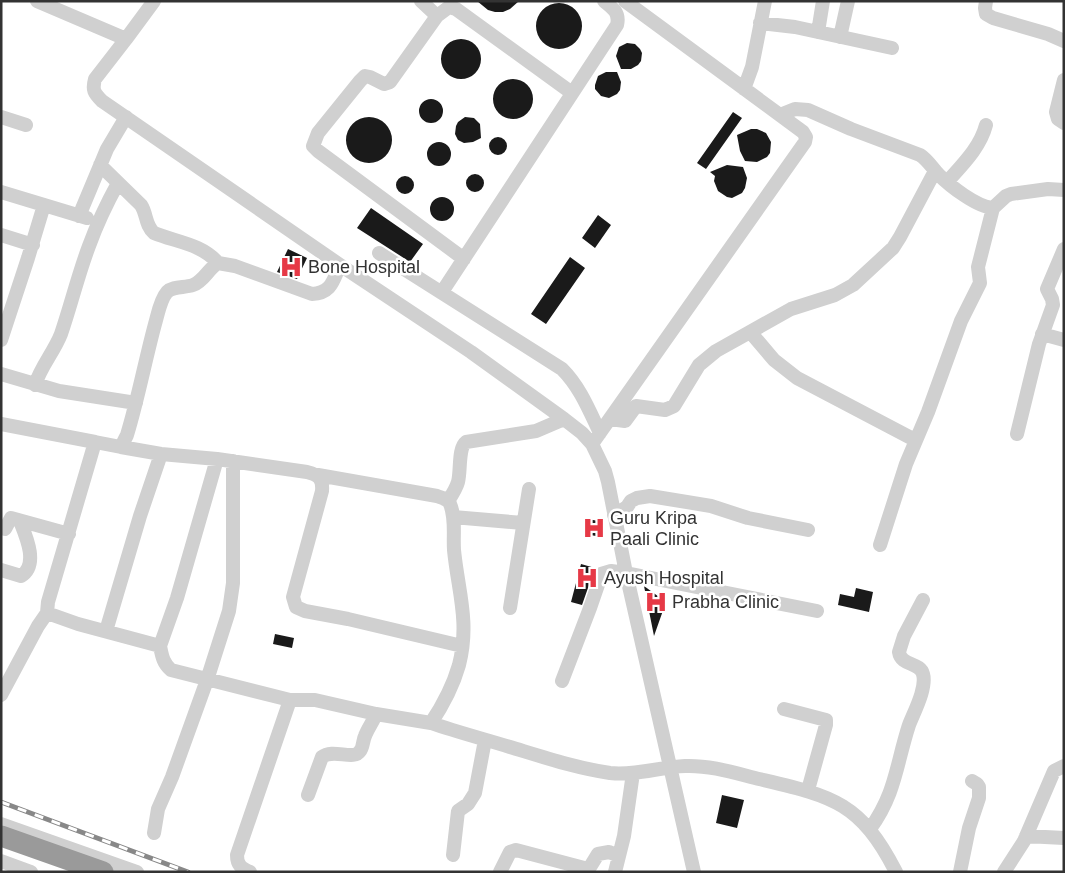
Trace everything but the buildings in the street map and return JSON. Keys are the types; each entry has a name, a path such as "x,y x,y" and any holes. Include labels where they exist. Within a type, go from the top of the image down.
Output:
{"highway":[{"path":"1,836 103,872"},
{"path":"1,850 65,872"}],"street":[{"path":"37,1 126,39"},
{"path":"154,1 95,79 94,93 102,101 340,265 471,352 582,433 596,438"},
{"path":"421,1 437,16"},
{"path":"442,292 617,25 618,13 604,1"},
{"path":"596,438 806,137 803,132 625,1"},
{"path":"744,89 752,67 765,1"},
{"path":"818,32 823,1"},
{"path":"840,37 848,1"},
{"path":"986,1 986,14 993,18 1064,40"},
{"path":"464,260 318,151 313,146 318,133 365,76 384,84 390,82 437,16 449,7 456,9 572,93"},
{"path":"760,22 892,48"},
{"path":"1064,80 1056,112 1058,119 1064,123"},
{"path":"780,115 795,109 808,110 850,130 920,155 947,182 979,205 992,208"},
{"path":"1,117 26,125"},
{"path":"79,216 110,143 126,117"},
{"path":"947,182 971,155 986,126"},
{"path":"100,165 145,210 149,228 154,233 206,252 218,263 235,266 312,294 321,294 328,289 340,265"},
{"path":"610,419 625,421 636,406 670,409 674,406 699,364 716,351 791,309 835,295 853,285 892,248 900,237 935,171"},
{"path":"35,385 38,373 54,349 61,334 86,253 118,183"},
{"path":"880,545 915,440 928,412 961,321 980,283 978,267 986,240 992,208 1011,194 1048,189 1064,190"},
{"path":"1,192 99,222"},
{"path":"1,340 5,312 33,245 44,205"},
{"path":"1,235 33,245"},
{"path":"1017,434 1042,334 1053,305 1047,290 1064,249"},
{"path":"379,253 562,369 572,379 582,394 605,471 626,573 694,872"},
{"path":"121,447 127,435 148,348 163,299 172,289 182,288 199,282 211,267 218,263"},
{"path":"751,333 780,366 797,378 915,440"},
{"path":"1042,334 1064,340"},
{"path":"1,374 59,391 136,403"},
{"path":"430,724 443,705 453,681 462,646 464,619 454,548 453,517 448,501 459,480 463,444 536,431 564,419"},
{"path":"1,424 161,454 217,459 307,472 437,496 448,501"},
{"path":"1,695 47,613 48,602 95,442"},
{"path":"106,631 140,516 161,454"},
{"path":"217,459 177,598 160,646 162,658 171,670 290,700 315,700 334,703 376,714 430,724 574,766 612,773 633,773 670,767 707,767 808,790 843,805 860,818 870,829 896,872"},
{"path":"154,833 158,809 172,777 207,680 232,598 233,461"},
{"path":"318,475 322,482 322,491 293,597 296,607 304,611 348,619 462,646"},
{"path":"510,608 528,489"},
{"path":"614,515 627,507 631,501 650,496 711,506 748,518 808,530"},
{"path":"453,517 523,523"},
{"path":"1,527 5,529 11,518 69,534"},
{"path":"1,570 21,576 25,574 27,569 30,551 20,522"},
{"path":"562,681 601,574 611,571 817,611"},
{"path":"870,829 884,808 894,785 910,725 920,697 923,673 921,669 902,660 899,652 904,636 924,600"},
{"path":"47,613 160,646"},
{"path":"250,872 239,866 237,855 290,700"},
{"path":"784,709 826,720 808,790"},
{"path":"308,794 322,757 330,753 358,754 361,751 365,737 376,714"},
{"path":"453,855 458,811 468,804 475,793 485,740"},
{"path":"1004,872 1026,836 1054,770 1064,766"},
{"path":"615,872 626,821 633,773"},
{"path":"960,872 969,828 979,798 979,787 972,781"},
{"path":"1,824 137,872"},
{"path":"1026,836 1064,838"},
{"path":"500,872 510,852 516,850 588,870 598,854 610,852 619,856"},
{"path":"1,861 31,872"}],"railway":[{"path":"1,802 188,872"}],"place":[{"name":"Bone Hospital","path":"291,267"},
{"name":"Guru Kripa Paali Clinic","path":"594,528"},
{"name":"Ayush Hospital","path":"587,578"},
{"name":"Prabha Clinic","path":"656,602"}]}
